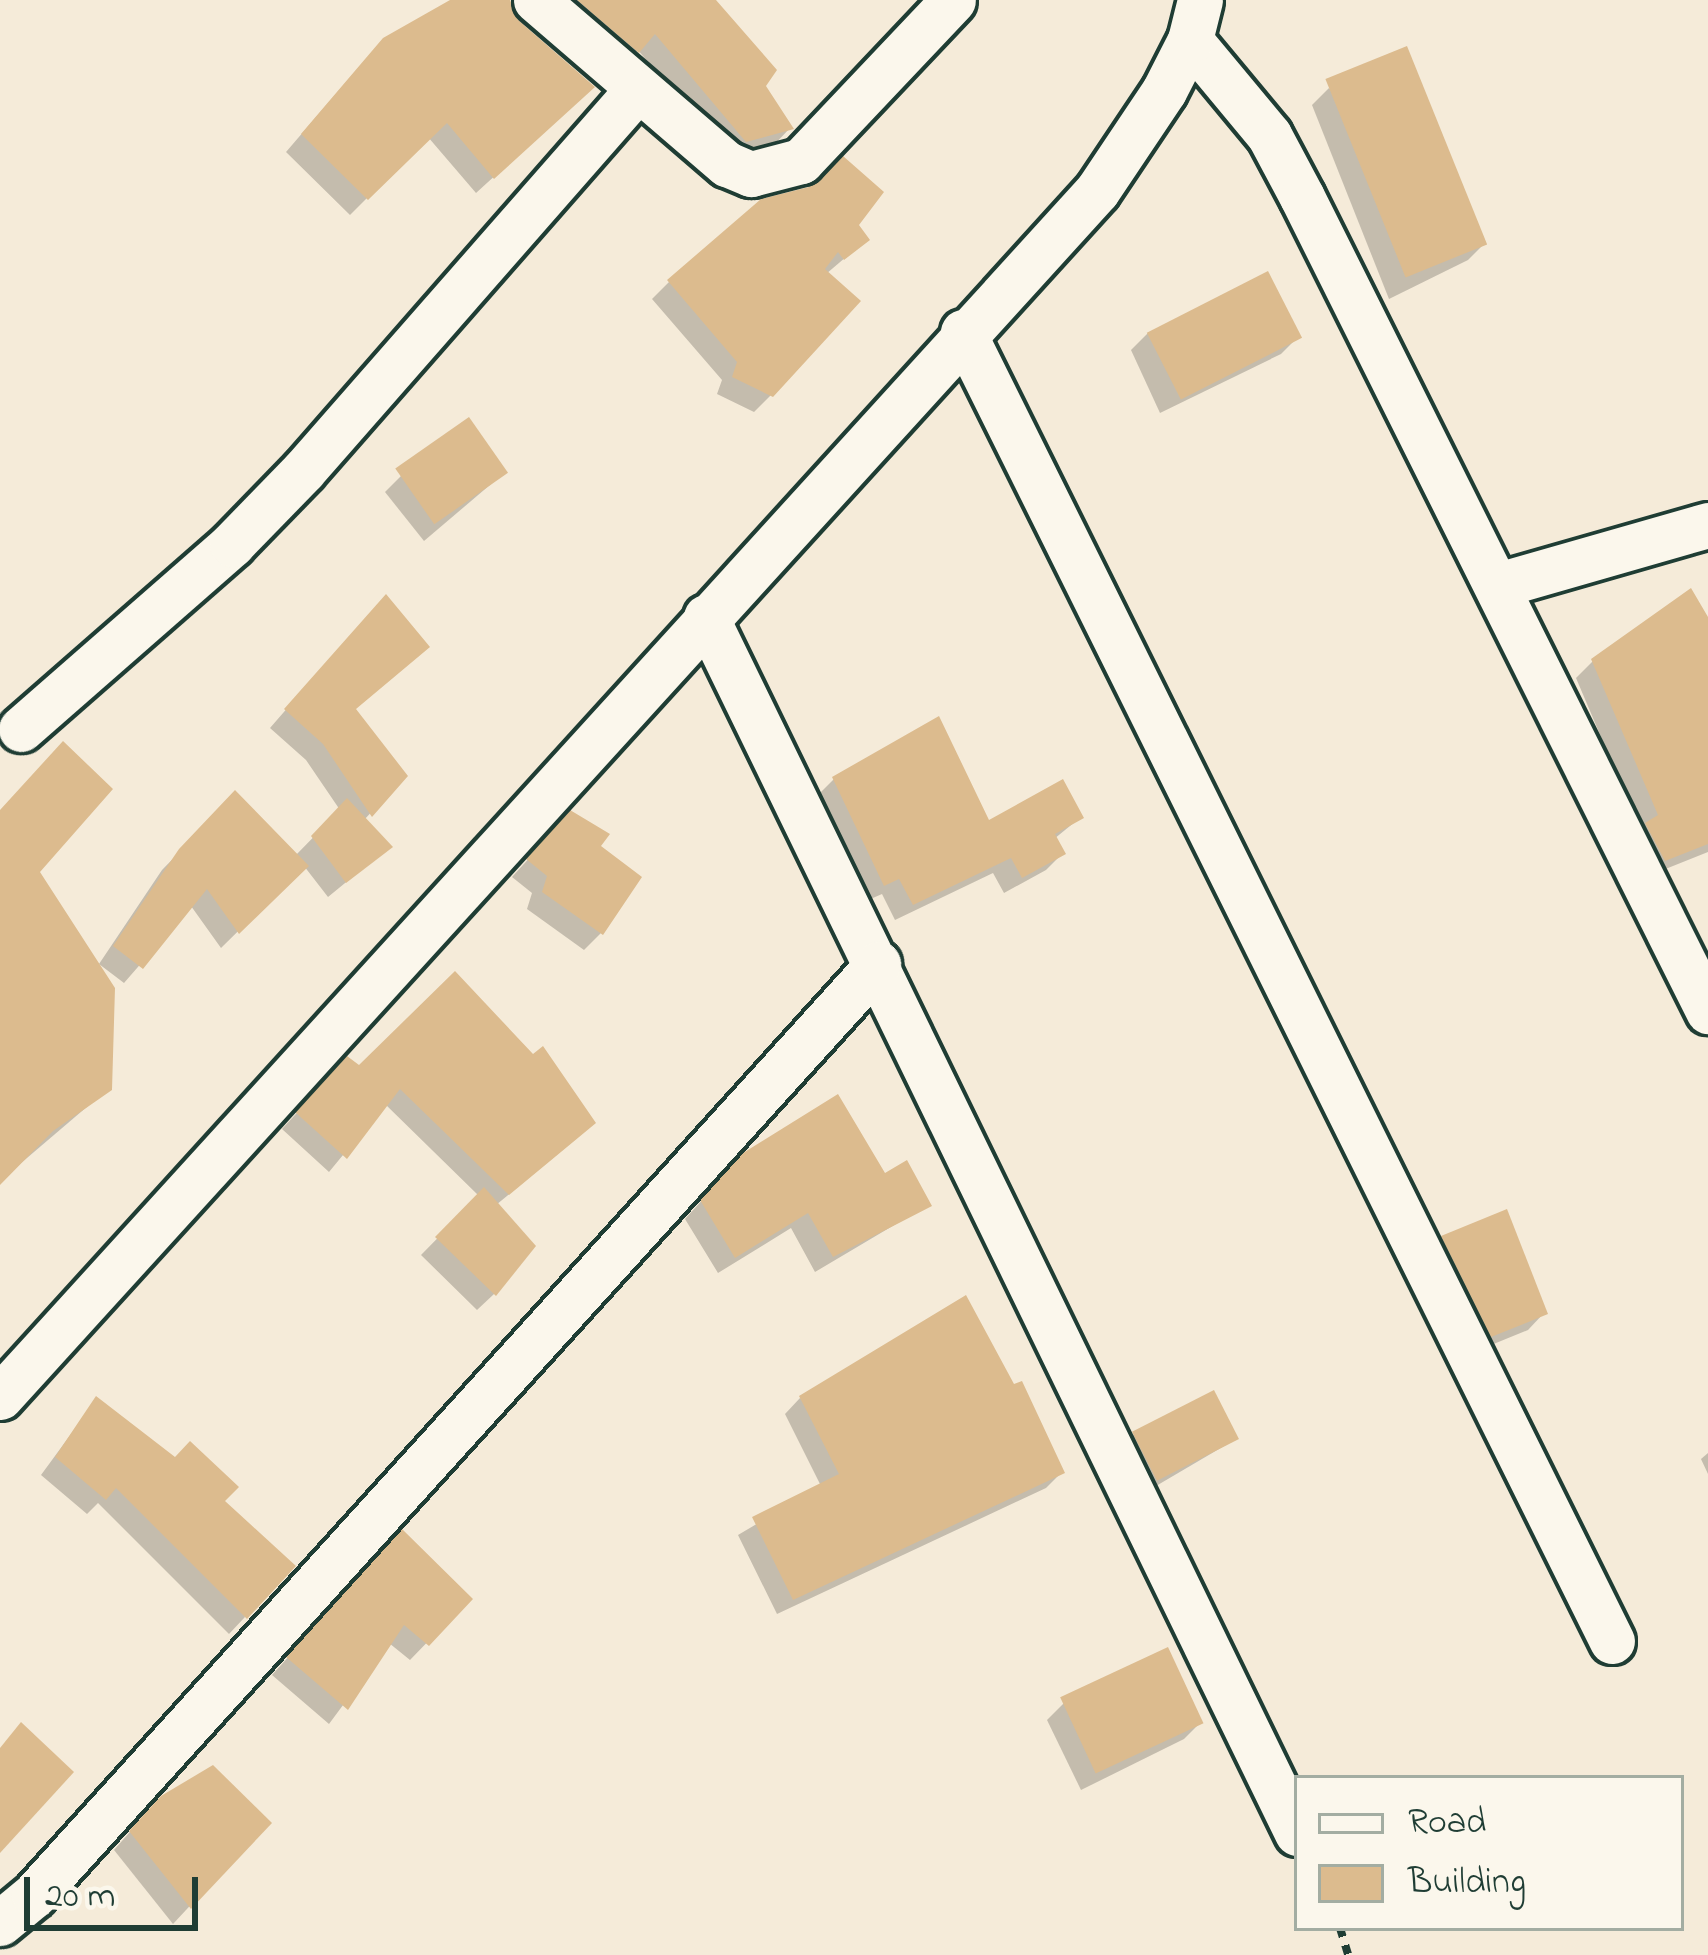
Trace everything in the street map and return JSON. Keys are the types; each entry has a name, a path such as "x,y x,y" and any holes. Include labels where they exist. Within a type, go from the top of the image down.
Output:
{"street":[{"path":"536,0 636,91 727,164 752,174 777,172 801,161 953,0"},
{"path":"0,1397 1122,159 1195,20 1269,135 1502,584 1708,1011"},
{"path":"21,729 275,500 636,91"},
{"path":"963,332 1612,1641"},
{"path":"1502,584 1708,525"},
{"path":"706,616 1294,1827"},
{"path":"0,1923 34,1895 878,964"}],"building":[{"path":"450,0 510,0 518,20 595,87 494,179 447,123 368,200 301,134 383,38"},
{"path":"577,0 716,0 777,70 766,86 794,129 746,142 655,34 639,53"},
{"path":"1407,46 1487,244 1406,277 1325,79"},
{"path":"843,156 884,192 859,225 870,240 844,260 838,252 825,269 861,301 773,397 732,377 737,362 667,280 761,199 809,187"},
{"path":"1268,271 1302,338 1181,400 1147,333"},
{"path":"469,417 508,473 434,524 395,469"},
{"path":"1691,588 1708,617 1708,844 1665,861 1645,823 1658,815 1591,659"},
{"path":"386,594 430,647 356,709 408,776 372,817 323,744 284,709"},
{"path":"939,716 989,820 1063,779 1084,818 1055,834 1066,854 1022,878 1011,858 913,905 899,879 884,886 832,777"},
{"path":"63,741 113,789 40,872 115,988 112,1090 53,1131 0,1185 0,810"},
{"path":"235,790 309,866 239,934 207,889 143,969 113,946 179,849"},
{"path":"347,798 393,847 346,883 311,836"},
{"path":"570,810 610,834 601,846 642,877 603,935 542,892 547,876 526,859"},
{"path":"455,971 533,1054 543,1046 596,1123 509,1195 400,1089 347,1159 295,1112 347,1056 359,1065"},
{"path":"838,1094 885,1173 907,1160 932,1206 833,1257 808,1213 735,1258 700,1200 743,1153"},
{"path":"484,1187 536,1246 496,1296 435,1237"},
{"path":"1507,1209 1548,1314 1491,1337 1441,1236"},
{"path":"966,1295 1014,1384 1022,1381 1065,1473 793,1600 752,1517 839,1474 799,1396"},
{"path":"1214,1390 1239,1439 1157,1481 1132,1432"},
{"path":"96,1396 175,1457 190,1441 239,1487 225,1501 296,1566 247,1619 116,1488 106,1500 55,1457"},
{"path":"402,1529 473,1599 429,1646 404,1625 348,1710 286,1657"},
{"path":"1168,1647 1203,1723 1096,1773 1060,1697"},
{"path":"21,1722 74,1772 0,1853 0,1748"},
{"path":"213,1765 272,1823 191,1909 129,1831 161,1796"}]}
